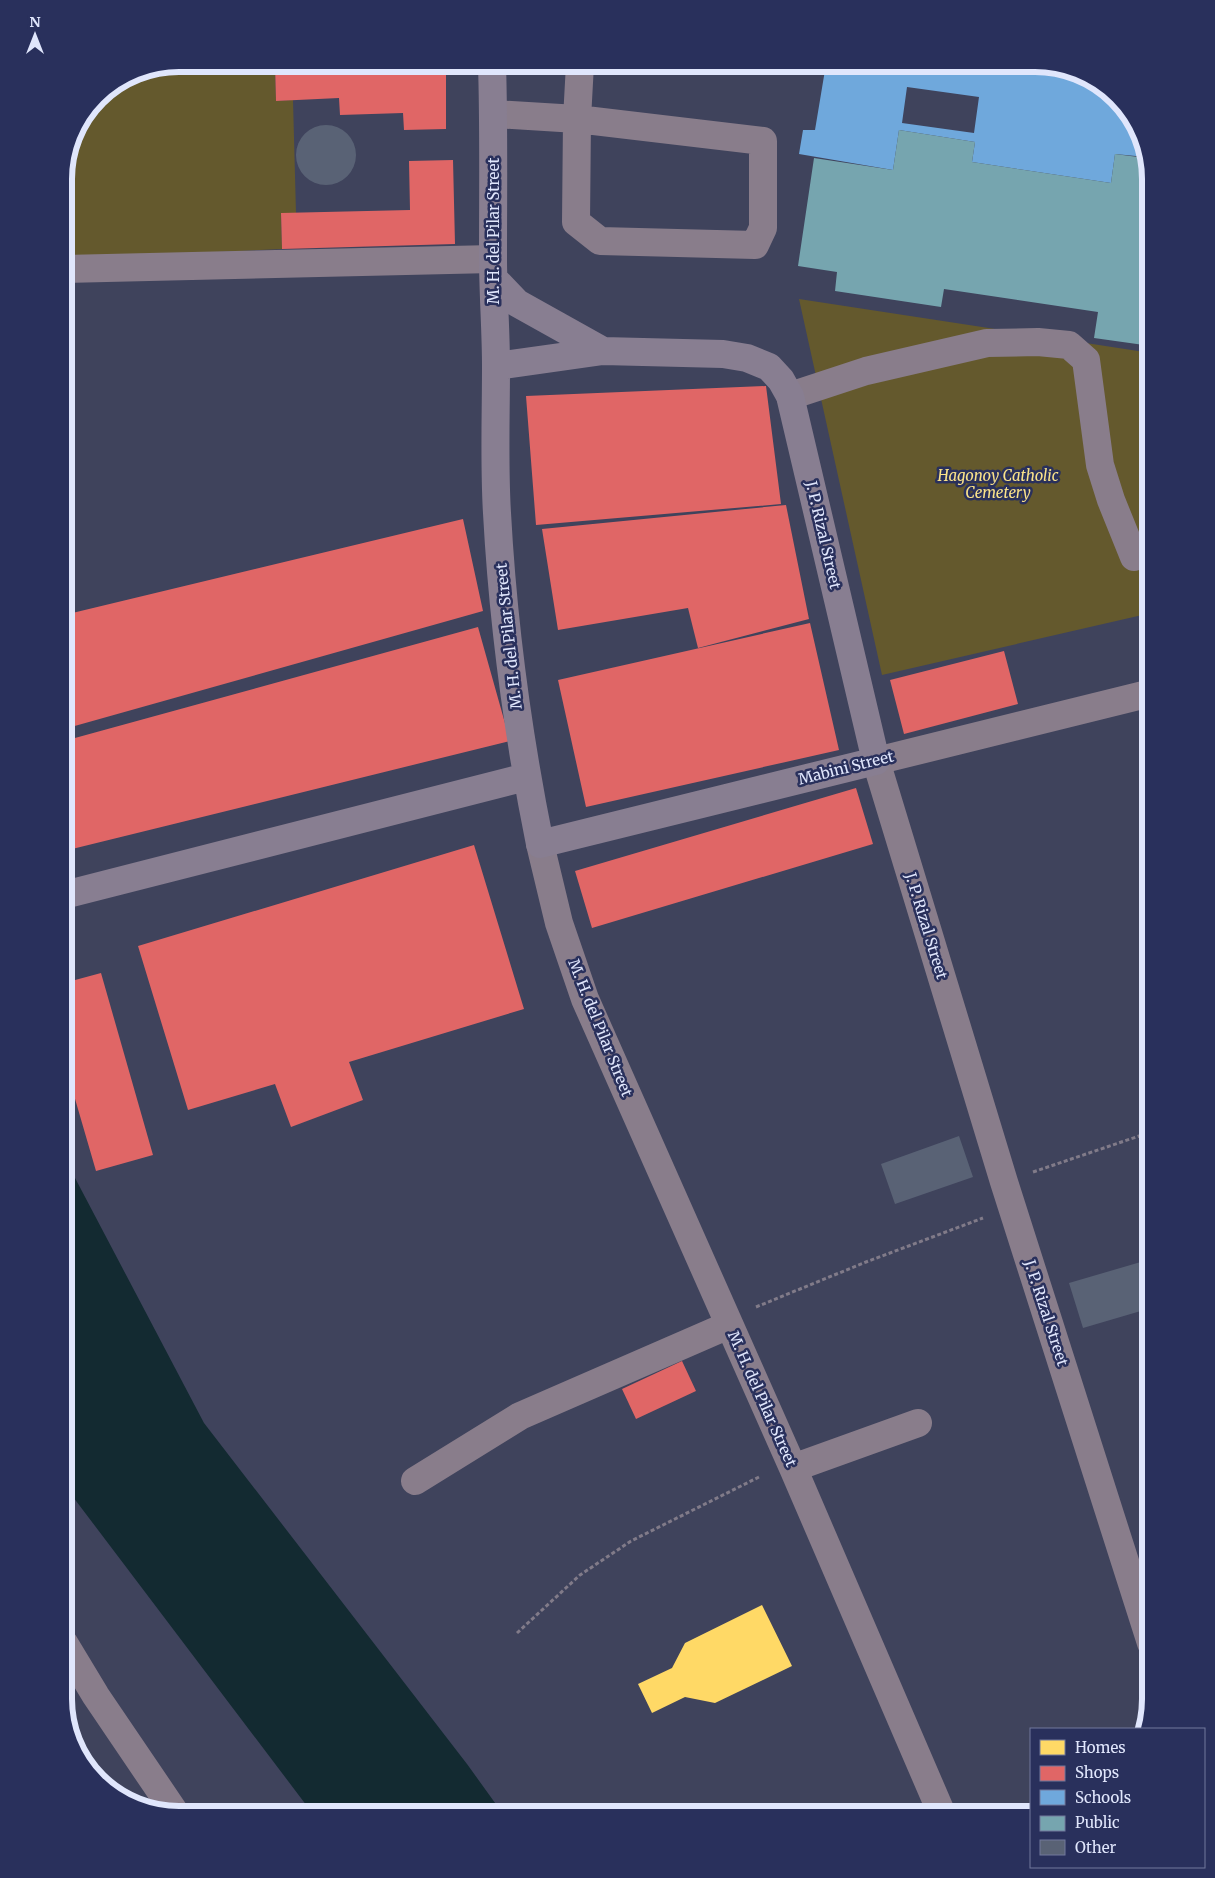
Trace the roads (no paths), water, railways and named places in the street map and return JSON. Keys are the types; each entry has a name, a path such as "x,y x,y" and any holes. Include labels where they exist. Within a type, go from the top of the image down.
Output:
{"main road":[{"name":"M. H. del Pilar Street","path":"492,73 497,514 504,608 526,777 540,844"},
{"name":"J. P. Rizal Street","path":"493,269 517,303 603,351"},
{"name":"J. P. Rizal Street","path":"496,366 603,351 723,354 747,358 769,367 782,380 790,396 876,761"},
{"name":"Mabini Street","path":"540,844 876,761"},
{"path":"73,893 526,777"}],"street":[{"path":"494,114 577,119 763,141 763,228 755,245 600,241 576,222 577,119 580,73"},
{"path":"73,269 493,269"},
{"path":"790,396 866,371 987,343 1038,342 1069,344 1086,360 1100,465 1111,500 1134,557"},
{"name":"Mabini Street","path":"876,761 1142,695"},
{"name":"J. P. Rizal Street","path":"876,761 1012,1208 1142,1616"},
{"name":"M. H. del Pilar Street","path":"540,844 559,923 585,999 792,1464 939,1806"},
{"path":"414,1481 520,1416 728,1322"},
{"path":"792,1464 918,1423"},
{"path":"73,1658 96,1696 170,1805"}],"water":[{"path":"73,1174 204,1423 467,1764 497,1805 306,1805 73,1497"}],"park label":[{"name":"Hagonoy Catholic Cemetery","path":"998,484"}]}
